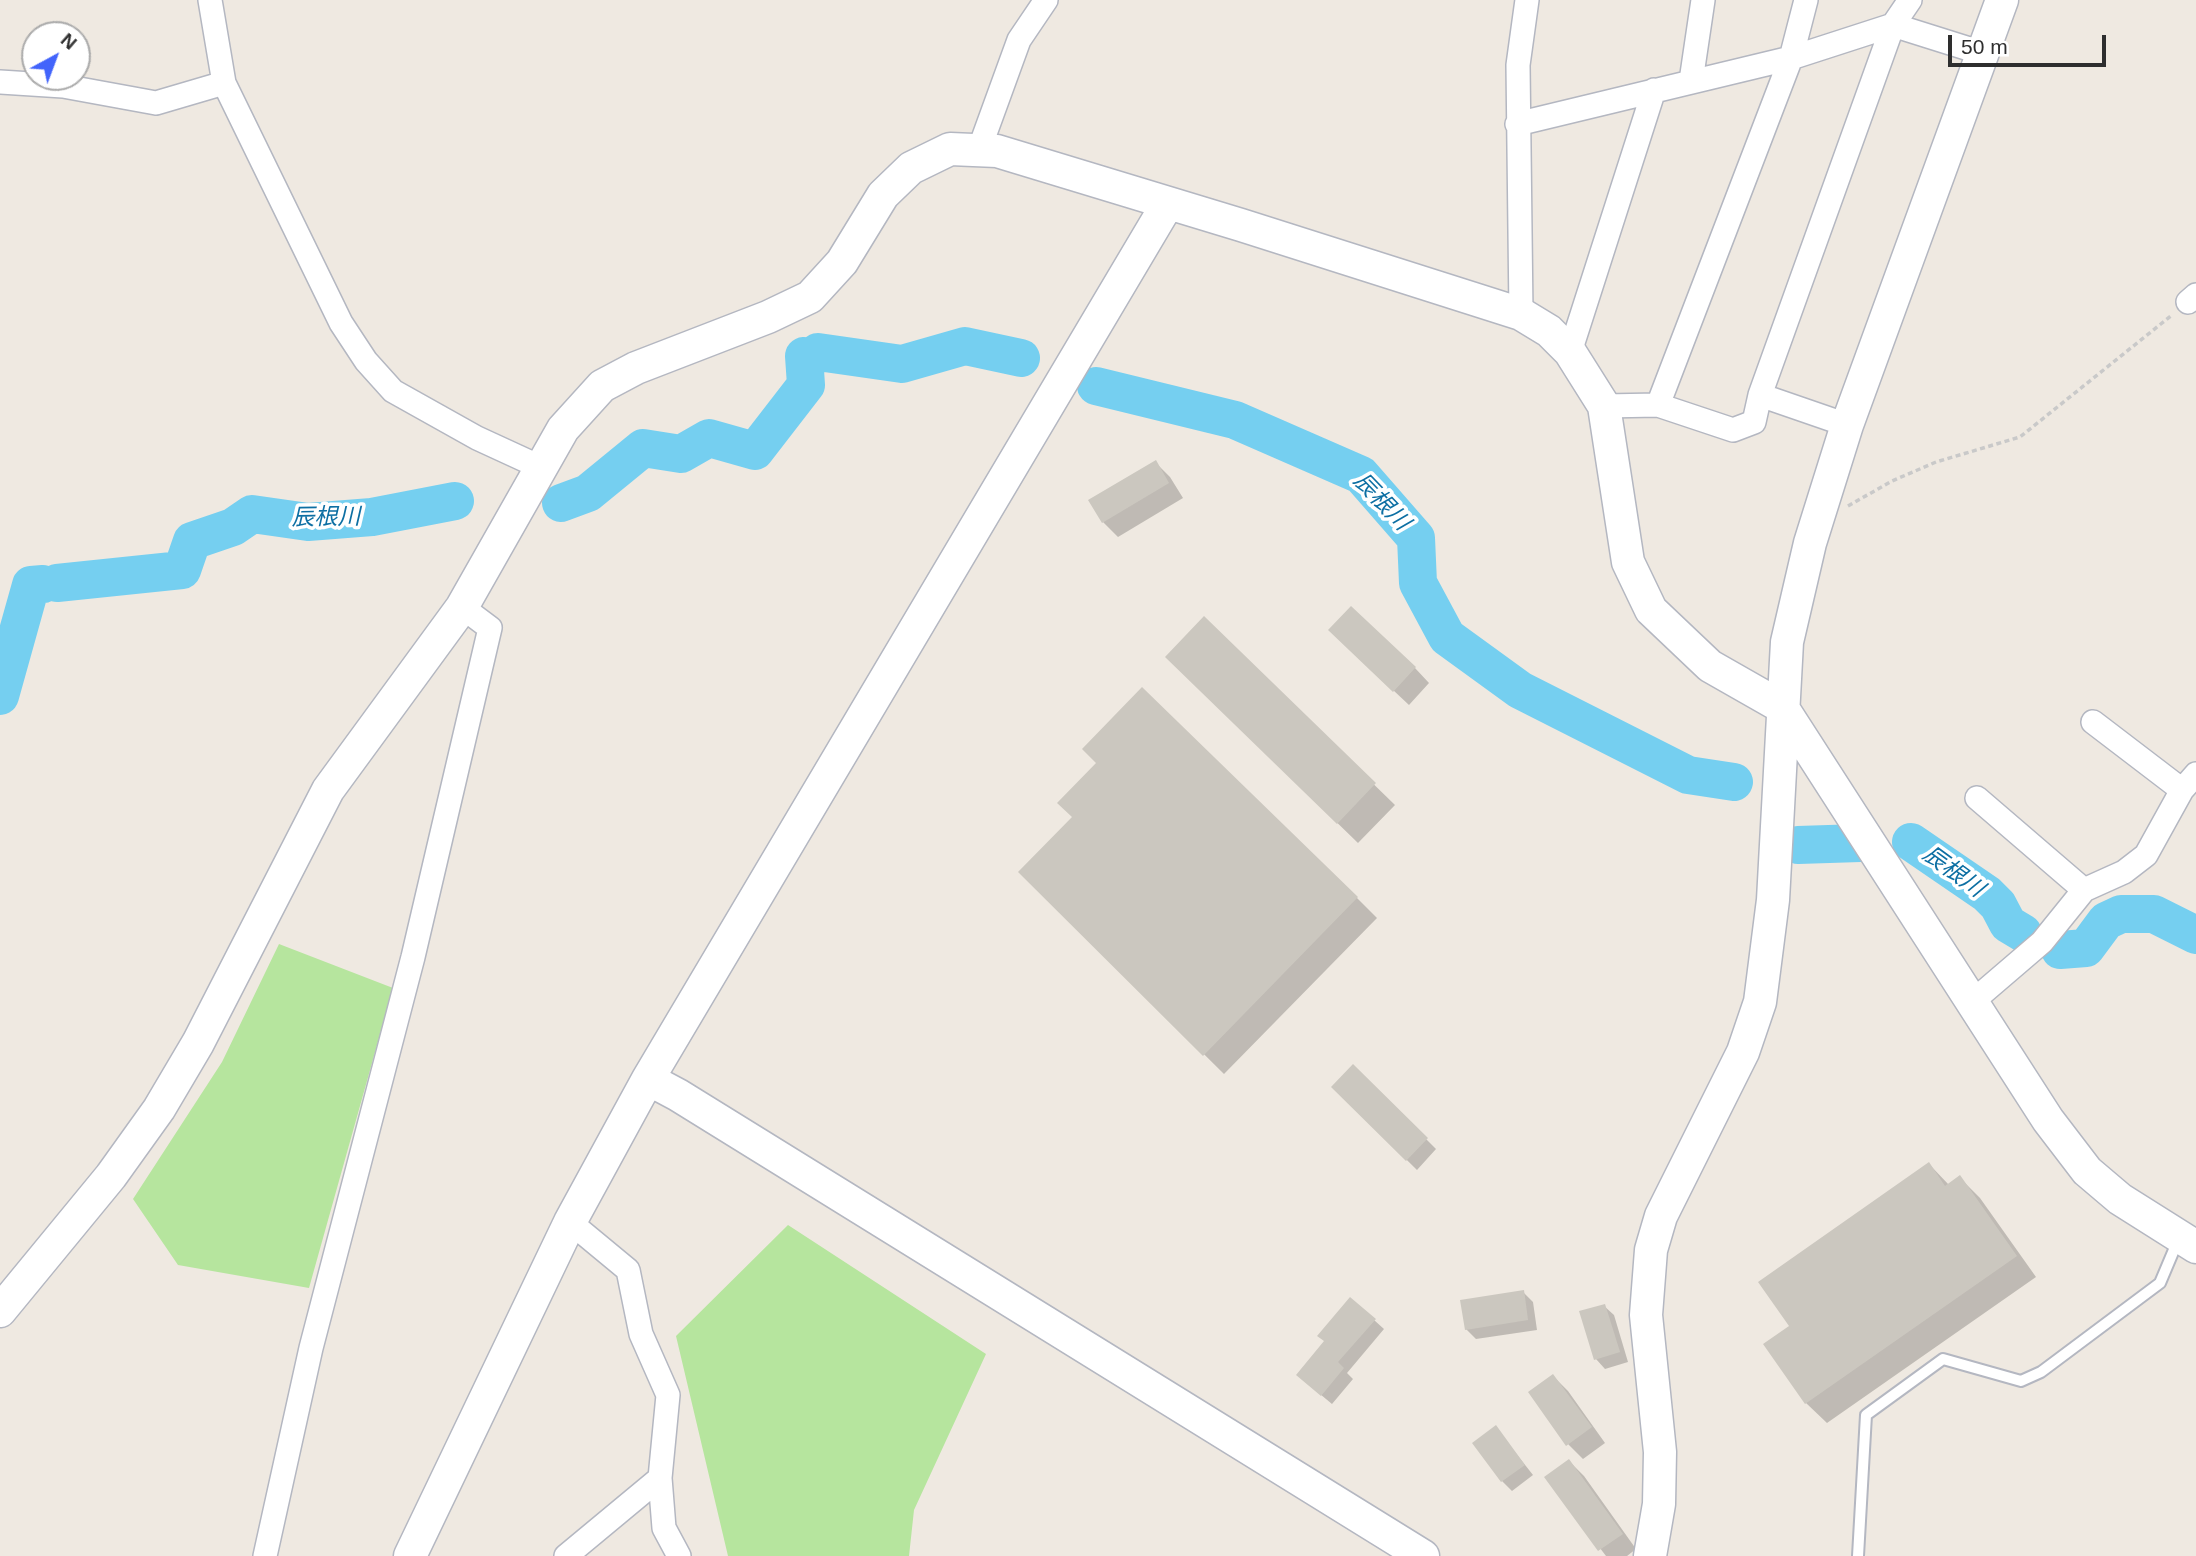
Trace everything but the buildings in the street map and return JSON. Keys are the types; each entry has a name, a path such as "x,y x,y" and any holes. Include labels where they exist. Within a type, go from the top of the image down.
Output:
{"street":[{"path":"210,0 224,83 341,323 366,361 393,391 477,438 540,467"},
{"path":"979,150 1019,40 1046,0"},
{"path":"1521,314 1518,65 1527,0"},
{"path":"1691,81 1703,0"},
{"path":"1658,405 1791,58 1806,0"},
{"path":"1604,406 1658,405 1733,430 1754,422 1760,395 1893,25 1910,0"},
{"path":"1650,1556 1660,1504 1660,1452 1646,1315 1651,1250 1661,1216 1743,1052 1760,1002 1773,900 1787,642 1819,514 1847,425 2002,0"},
{"path":"1517,124 1791,58 1893,25 1982,52"},
{"path":"0,82 63,86 156,103 224,83"},
{"path":"1570,352 1654,90"},
{"path":"0,1311 111,1176 159,1109 198,1043 328,790 462,607 563,429 602,386 636,368 768,317 810,297 842,262 883,195 911,168 950,149 997,151 1521,314 1549,331 1570,352 1604,406 1628,562 1651,610 1710,666 1782,707 2048,1120 2087,1171 2120,1199 2188,1242"},
{"path":"410,1556 570,1223 648,1079 1168,203"},
{"path":"1760,395 1847,425"},
{"path":"265,1556 311,1348 414,957 490,628 462,607"},
{"path":"1972,1002 2042,942 2084,890 2124,872 2146,855 2189,782 2093,722"},
{"path":"1977,798 2084,890"},
{"path":"648,1079 1423,1556"},
{"path":"570,1223 628,1270 640,1334 668,1395 660,1478 663,1528 679,1556"},
{"path":"566,1556 660,1478"}],"lane":[{"path":"1858,1556 1866,1415 1944,1359 2021,1381 2041,1372 2160,1283 2188,1242"}],"path":[{"path":"1819,514 1845,508 1892,481 1936,462 2021,438 2192,299"}],"green space":[{"path":"279,944 393,988 309,1288 178,1265 133,1199 222,1062"},
{"path":"788,1225 986,1354 914,1510 909,1556 728,1556 676,1336"}],"waterway":[{"name":"辰根川","path":"818,352 902,364 965,346 1021,358"},
{"name":"辰根川","path":"561,503 588,493 643,448 681,454 709,438 755,451 806,385 804,356"},
{"name":"辰根川","path":"1096,386 1235,420 1361,475 1416,538 1418,583 1447,637 1520,690 1688,775 1734,782"},
{"name":"辰根川","path":"57,583 182,570 192,541 233,527 252,514 308,522 372,517 455,501"},
{"name":"辰根川","path":"0,696 31,585 43,584"},
{"name":"辰根川","path":"1911,842 1987,894 1998,905 2008,924 2023,933"},
{"name":"辰根川","path":"1798,845 1860,843"},
{"name":"辰根川","path":"2060,950 2086,948 2106,921 2121,914 2154,914 2196,935"}]}
